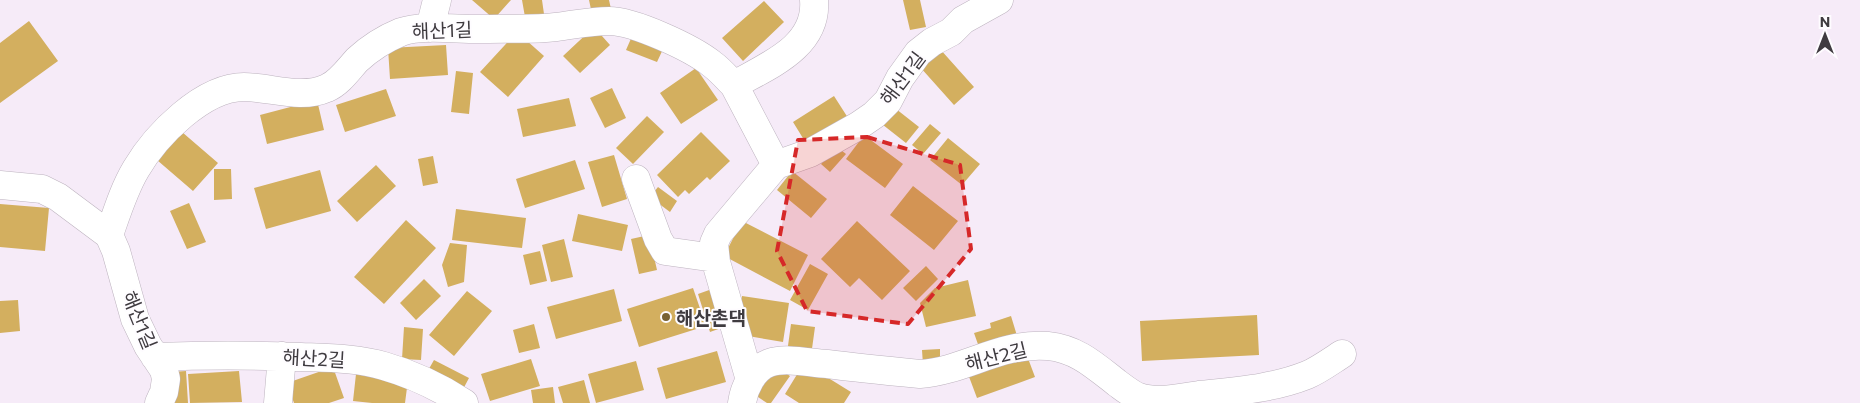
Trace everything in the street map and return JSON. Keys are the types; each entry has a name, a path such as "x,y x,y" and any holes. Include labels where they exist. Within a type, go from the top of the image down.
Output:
{"lane":[{"path":"430,28 437,0"},
{"path":"734,86 783,57 800,43 812,18 814,0"},
{"name":"해산1길","path":"159,403 164,392 166,379 164,370 145,341 135,319 116,251 109,235 122,198 137,168 161,136 187,111 220,91 242,87 298,93 326,88 342,77 381,40 404,31 430,28 554,27 610,20 627,23 647,31 699,55 712,64 734,86 776,165 810,153 858,126 888,101 900,78 918,53 932,42 951,32 963,20 999,0"},
{"path":"746,391 715,258 714,243 718,234 776,165"},
{"path":"636,179 658,239 665,251 715,258"},
{"path":"0,185 42,189 58,198 109,235"},
{"name":"해산2길","path":"746,391 761,367 779,361 932,374 1010,348 1026,345 1068,349 1140,397 1168,399 1262,388 1286,382 1308,374 1342,354"},
{"name":"해산2길","path":"155,357 222,355 343,359 382,365 412,376 448,393 464,403"},
{"path":"278,403 282,356"}],"highlighted area":[{"path":"867,137 960,165 971,249 908,324 807,311 777,251 798,140"}],"building":[{"path":"472,0 511,0 494,19"},
{"path":"522,0 542,0 544,14 525,17"},
{"path":"589,0 609,0 611,9 592,14"},
{"path":"903,0 920,0 926,27 910,30"},
{"path":"764,1 784,22 743,61 722,38"},
{"path":"29,21 58,61 0,103 0,43"},
{"path":"594,27 610,45 580,73 563,56"},
{"path":"517,32 544,56 508,97 480,72"},
{"path":"633,34 664,47 657,62 626,50"},
{"path":"446,45 448,75 390,79 388,48"},
{"path":"940,49 974,87 954,105 920,67"},
{"path":"696,68 718,100 681,124 660,93"},
{"path":"456,71 473,73 469,114 451,112"},
{"path":"612,88 626,118 605,128 590,98"},
{"path":"386,89 396,116 345,132 336,105"},
{"path":"834,96 850,121 809,148 793,122"},
{"path":"569,98 576,126 523,137 517,109"},
{"path":"317,100 324,130 267,144 260,115"},
{"path":"891,105 919,127 906,143 878,121"},
{"path":"647,116 664,132 633,164 616,148"},
{"path":"930,124 941,133 923,154 912,145"},
{"path":"182,132 218,163 193,191 157,160"},
{"path":"701,132 730,161 710,180 707,177 689,194 685,190 678,197 657,175"},
{"path":"864,135 903,164 885,188 846,159"},
{"path":"948,138 980,164 962,185 930,160"},
{"path":"836,146 846,154 830,172 821,164"},
{"path":"614,155 627,199 602,207 588,162"},
{"path":"433,156 438,183 423,186 418,159"},
{"path":"575,160 585,189 525,208 516,179"},
{"path":"376,165 396,186 357,222 337,201"},
{"path":"214,169 231,169 232,199 214,200"},
{"path":"320,170 331,211 266,229 254,188"},
{"path":"792,171 827,199 811,218 777,190"},
{"path":"913,186 958,221 934,250 890,215"},
{"path":"658,187 677,201 670,212 650,197"},
{"path":"189,203 206,242 187,249 170,211"},
{"path":"0,204 49,208 45,251 0,247"},
{"path":"456,209 526,218 522,248 452,240"},
{"path":"578,214 628,225 622,251 572,241"},
{"path":"406,220 436,248 384,304 354,277"},
{"path":"742,221 808,255 790,291 724,256"},
{"path":"857,221 910,271 882,300 859,278 850,287 821,259"},
{"path":"649,235 657,270 639,274 631,239"},
{"path":"564,239 573,277 551,282 542,245"},
{"path":"450,243 467,245 464,282 448,287 442,265"},
{"path":"540,251 547,281 530,285 523,255"},
{"path":"810,264 828,274 808,310 790,300"},
{"path":"926,266 938,279 916,301 903,288"},
{"path":"424,279 441,296 416,320 400,303"},
{"path":"968,280 976,316 926,327 920,303 935,288"},
{"name":"해산촌댁","path":"693,288 706,326 639,347 627,309"},
{"path":"614,289 622,321 556,339 547,307"},
{"path":"712,289 724,327 710,332 698,294"},
{"path":"467,291 492,311 454,356 429,335"},
{"path":"742,296 789,303 783,342 748,336 740,310"},
{"path":"18,300 20,331 0,333 0,301"},
{"path":"1257,315 1259,355 1142,361 1140,321"},
{"path":"1011,316 1018,339 980,350 974,333 991,328 990,323"},
{"path":"534,324 540,348 519,353 513,330"},
{"path":"791,324 815,327 811,356 787,353"},
{"path":"404,327 423,329 421,360 402,359"},
{"path":"940,349 940,364 923,365 922,350"},
{"path":"717,351 726,382 666,399 657,368"},
{"path":"1026,353 1035,377 977,398 968,374"},
{"path":"531,359 540,386 490,401 481,374"},
{"path":"434,360 469,378 461,393 426,374"},
{"path":"636,361 644,390 596,403 588,374"},
{"path":"804,363 851,392 844,403 799,403 785,394"},
{"path":"775,366 790,376 771,403 767,403 755,395"},
{"path":"333,367 344,398 329,403 294,403 287,383"},
{"path":"186,371 188,403 175,403 172,372"},
{"path":"239,371 242,402 190,403 188,374"},
{"path":"356,374 408,380 405,403 353,401"},
{"path":"584,380 590,403 563,403 558,387"},
{"path":"553,387 555,403 533,403 531,390"}],"place":[{"name":"해산촌댁","path":"666,317"}]}
